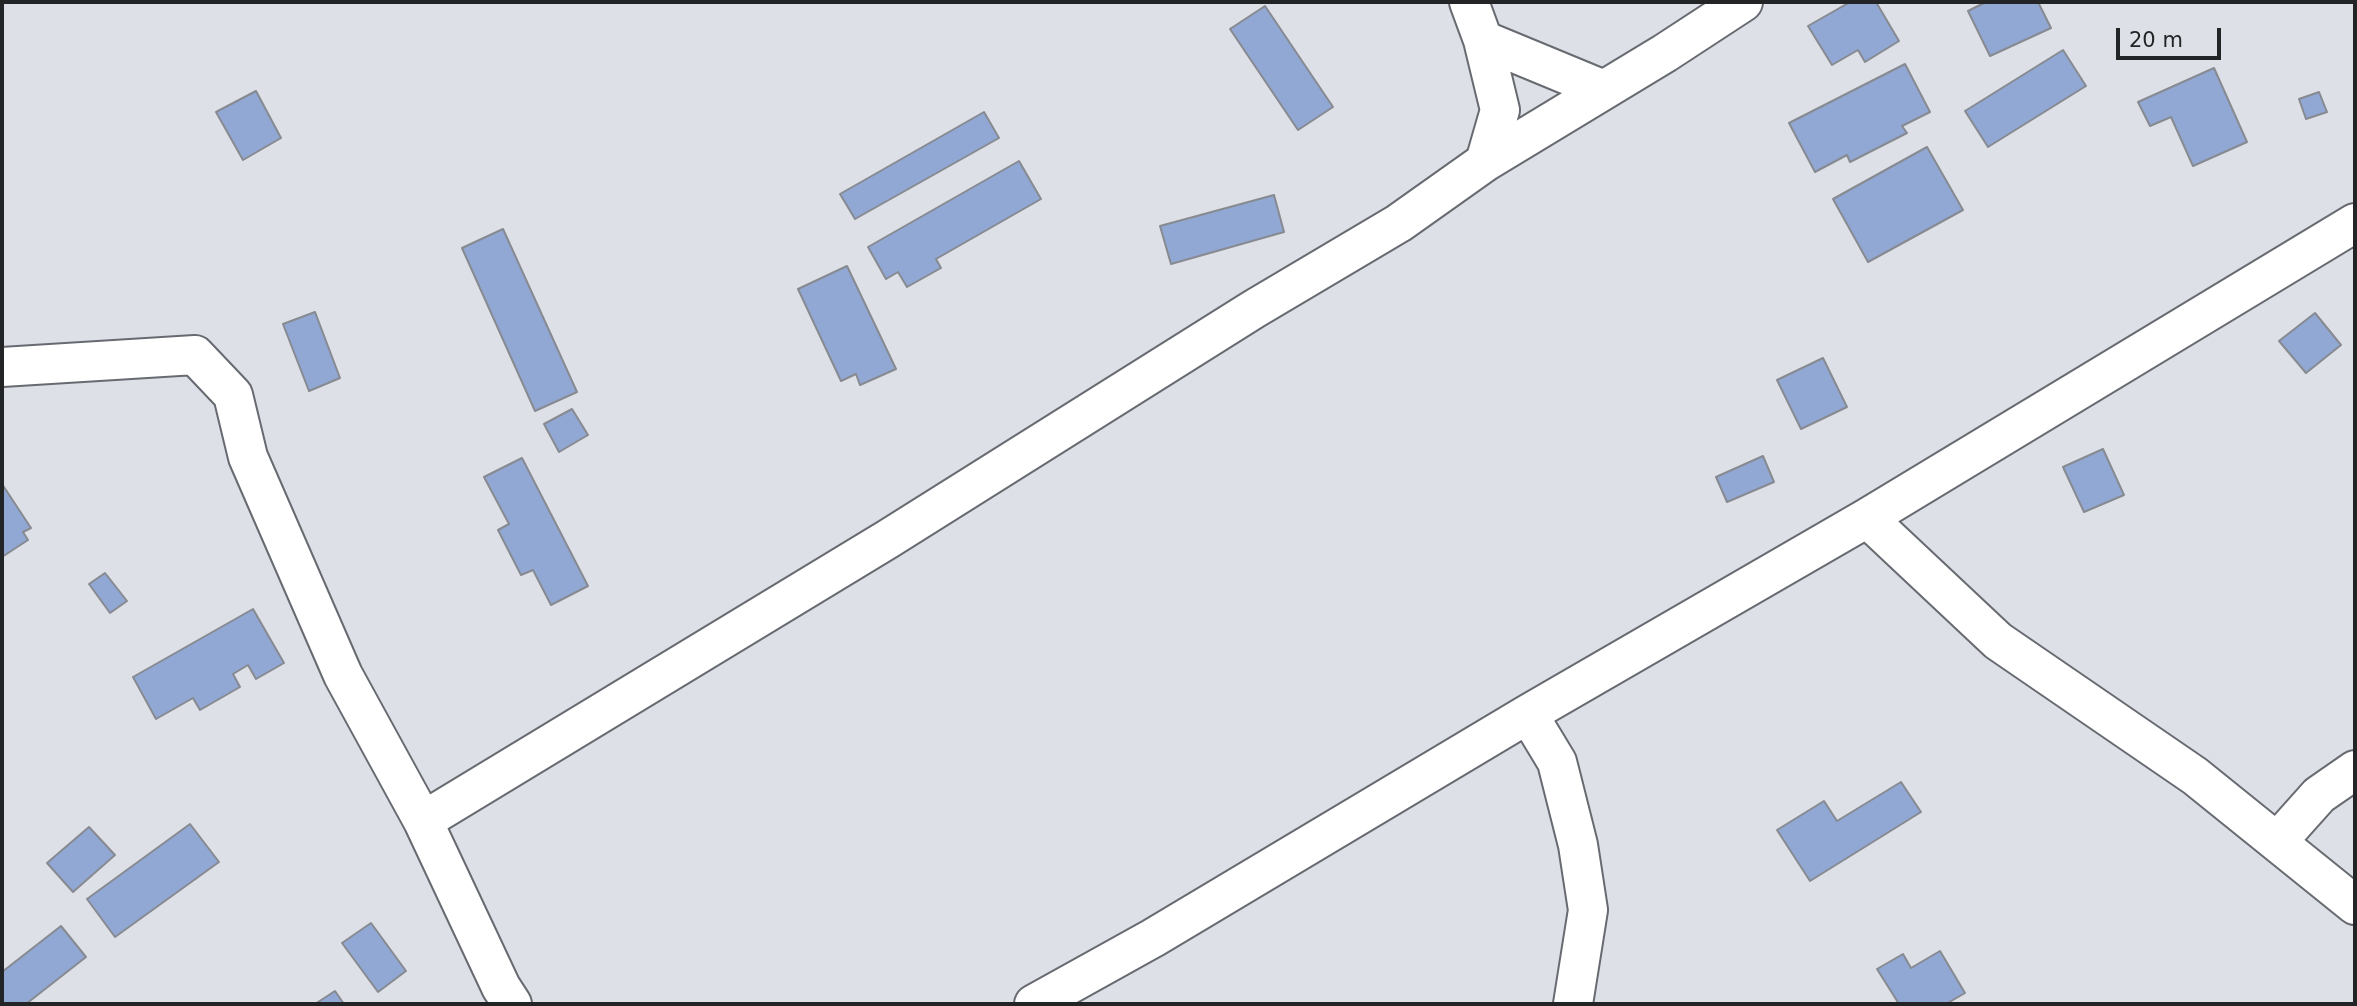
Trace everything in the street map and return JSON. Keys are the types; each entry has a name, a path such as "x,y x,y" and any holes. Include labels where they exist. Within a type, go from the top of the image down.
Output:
{"street":[{"path":"1469,2 1483,40 1500,110 1485,162"},
{"path":"423,821 888,539 1254,309 1399,223 1485,162 1743,2"},
{"path":"1483,40 1604,90"},
{"path":"1034,1004 1153,938 1528,714 1867,518 2355,223"},
{"path":"2,367 195,355 233,395 248,457 343,675 423,821 501,987 512,1004"},
{"path":"1867,518 1997,641 2195,776 2355,905"},
{"path":"1528,714 1557,762 1578,845 1588,910 1573,1004"},
{"path":"2277,842 2319,796 2355,770"}],"building":[{"path":"1850,2 1876,2 1899,41 1865,62 1858,50 1832,65 1808,26"},
{"path":"1986,2 2038,2 2051,28 1990,56 1968,11"},
{"path":"1265,6 1333,107 1298,130 1230,29"},
{"path":"2063,50 2086,86 1988,147 1965,111"},
{"path":"1905,64 1930,112 1902,126 1907,133 1850,162 1847,155 1815,172 1789,123"},
{"path":"2214,68 2247,142 2193,166 2171,117 2150,126 2138,102"},
{"path":"256,91 281,138 243,160 216,112"},
{"path":"2319,92 2327,112 2306,119 2299,99"},
{"path":"984,112 999,138 855,219 840,194"},
{"path":"1927,147 1963,210 1868,262 1833,199"},
{"path":"1019,161 1041,199 936,259 941,268 907,287 898,272 886,279 868,247"},
{"path":"1274,195 1284,232 1171,264 1160,226"},
{"path":"503,229 577,392 535,411 462,248"},
{"path":"847,266 896,369 860,385 856,374 841,381 798,289"},
{"path":"315,312 340,378 309,391 283,324"},
{"path":"2315,313 2341,345 2306,373 2279,341"},
{"path":"1823,358 1847,407 1801,429 1777,380"},
{"path":"572,409 588,435 559,452 544,424"},
{"path":"2103,449 2124,495 2084,512 2063,467"},
{"path":"1763,456 1774,482 1727,502 1716,477"},
{"path":"522,458 588,586 551,605 533,570 521,575 498,530 509,524 484,477"},
{"path":"2,484 31,528 23,532 28,540 2,557"},
{"path":"105,573 127,601 110,613 89,584"},
{"path":"253,609 284,663 256,679 248,665 233,674 240,687 200,710 193,698 156,719 133,677"},
{"path":"1901,782 1921,812 1810,881 1777,830 1824,801 1837,821"},
{"path":"190,824 219,862 115,937 87,899"},
{"path":"89,827 115,855 73,892 47,863"},
{"path":"371,923 406,971 378,992 342,943"},
{"path":"61,926 86,957 26,1004 2,1004 2,972"},
{"path":"1940,951 1965,993 1946,1004 1899,1004 1877,969 1903,954 1911,968"},
{"path":"335,991 344,1004 315,1004"}]}
